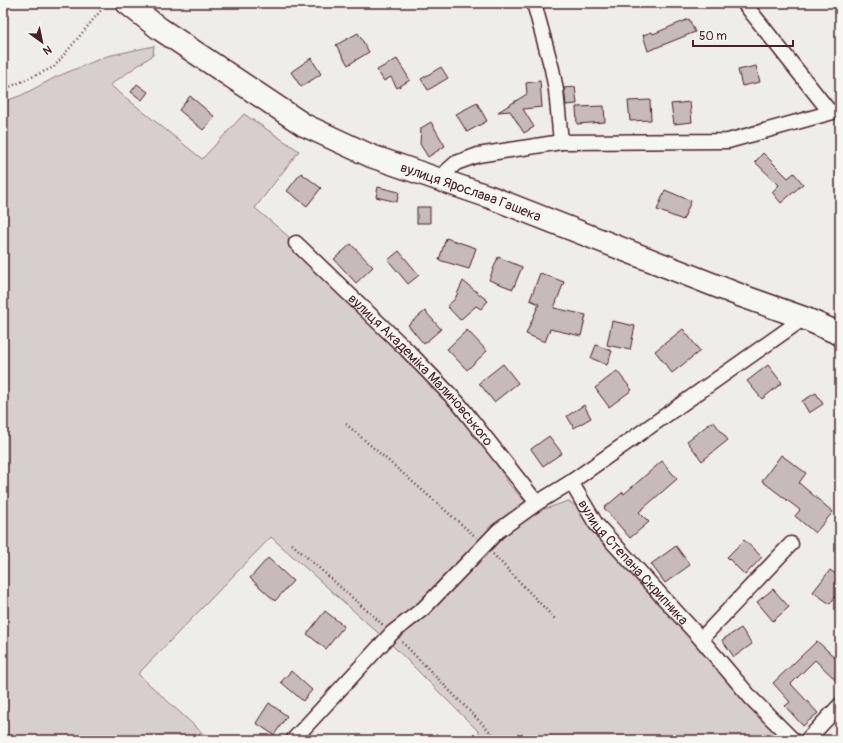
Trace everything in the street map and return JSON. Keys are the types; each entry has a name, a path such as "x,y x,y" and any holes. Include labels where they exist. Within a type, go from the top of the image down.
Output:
{"main road":[{"name":"вулиця Ярослава Гашека","path":"127,3 160,29 304,125 371,156 490,197 742,296 804,318 840,334"}],"street":[{"path":"534,3 552,69 556,90 561,142"},
{"path":"444,181 447,171 456,163 478,156 561,142 728,141 835,111 744,3"},
{"name":"вулиця Академіка Малиновського","path":"296,243 407,350 459,404 537,503"},
{"path":"293,740 392,633 424,608 498,530 571,482 804,318"},
{"name":"вулиця Степана Скрипника","path":"571,482 596,524 701,639 751,698 793,740"},
{"name":"вулиця Степана Скрипника","path":"701,639 791,544"},
{"path":"807,740 840,705"}],"path":[{"path":"3,90 54,67 107,3"},
{"path":"346,424 484,545 555,619"},
{"path":"292,544 392,633 498,740"}],"shaded area":[{"path":"154,46 153,55 110,85 202,159 244,114 299,151 255,208 309,254 342,295 389,343 431,379 477,435 510,485 523,499 533,506 545,509 568,501 583,511 694,643 785,740 487,740 395,648 271,537 138,674 210,740 3,740 3,102 22,95 56,77 107,56"}],"building":[{"path":"689,19 695,32 648,51 643,35 652,32 653,34"},
{"path":"358,33 369,52 348,65 336,45"},
{"path":"311,58 321,74 301,87 291,72"},
{"path":"397,59 410,80 397,88 391,77 384,81 377,70"},
{"path":"756,66 760,82 742,86 738,70"},
{"path":"441,67 448,78 428,90 421,79"},
{"path":"540,81 542,107 523,109 534,127 524,133 510,111 498,112 527,94 526,83"},
{"path":"137,84 148,92 142,100 131,92"},
{"path":"575,87 577,104 566,105 564,88"},
{"path":"190,96 215,117 203,130 179,110"},
{"path":"650,100 651,120 630,121 628,101"},
{"path":"690,102 692,122 674,124 671,104"},
{"path":"477,103 487,121 467,132 456,114"},
{"path":"604,106 605,122 577,124 576,107"},
{"path":"431,122 445,146 428,157 420,144 421,128"},
{"path":"763,153 788,178 794,173 803,184 781,203 772,192 779,185 755,162"},
{"path":"301,173 321,188 307,206 287,191"},
{"path":"378,187 399,192 397,202 376,197"},
{"path":"665,190 691,201 683,220 657,210"},
{"path":"417,207 430,207 430,223 417,223"},
{"path":"446,238 476,248 469,269 439,260"},
{"path":"351,244 373,267 356,283 334,259"},
{"path":"399,251 419,275 408,284 388,260"},
{"path":"498,257 522,267 513,289 489,280"},
{"path":"540,273 564,282 554,308 586,315 581,336 550,329 545,342 526,334 539,304 530,300"},
{"path":"463,281 488,301 481,309 476,306 460,320 447,306 455,299"},
{"path":"425,311 441,329 424,344 408,325"},
{"path":"612,321 635,326 630,350 607,345"},
{"path":"683,329 700,351 672,373 655,351"},
{"path":"467,330 487,351 467,370 447,349"},
{"path":"596,345 612,351 607,365 591,358"},
{"path":"503,364 518,383 494,402 479,383"},
{"path":"768,365 782,383 762,399 747,381"},
{"path":"617,371 632,390 609,407 595,388"},
{"path":"816,393 823,404 809,413 802,401"},
{"path":"584,405 591,418 574,428 567,416"},
{"path":"713,421 728,440 702,461 687,441"},
{"path":"549,436 562,453 543,466 531,449"},
{"path":"781,455 806,473 799,483 833,512 815,533 795,516 800,510 762,481"},
{"path":"662,461 677,479 639,512 649,522 630,538 604,508 623,492 624,494"},
{"path":"744,540 762,557 745,575 727,557"},
{"path":"676,546 690,565 665,583 651,564"},
{"path":"268,558 293,581 275,601 250,578"},
{"path":"830,570 840,577 840,590 830,604 813,592"},
{"path":"773,589 789,607 773,621 757,602"},
{"path":"325,611 344,626 326,649 307,634"},
{"path":"741,628 752,644 734,657 722,640"},
{"path":"817,641 840,662 840,684 815,660 791,684 818,713 803,726 785,706 790,702 773,683"},
{"path":"291,671 312,690 303,701 281,682"},
{"path":"269,703 287,716 274,735 256,723"}]}
